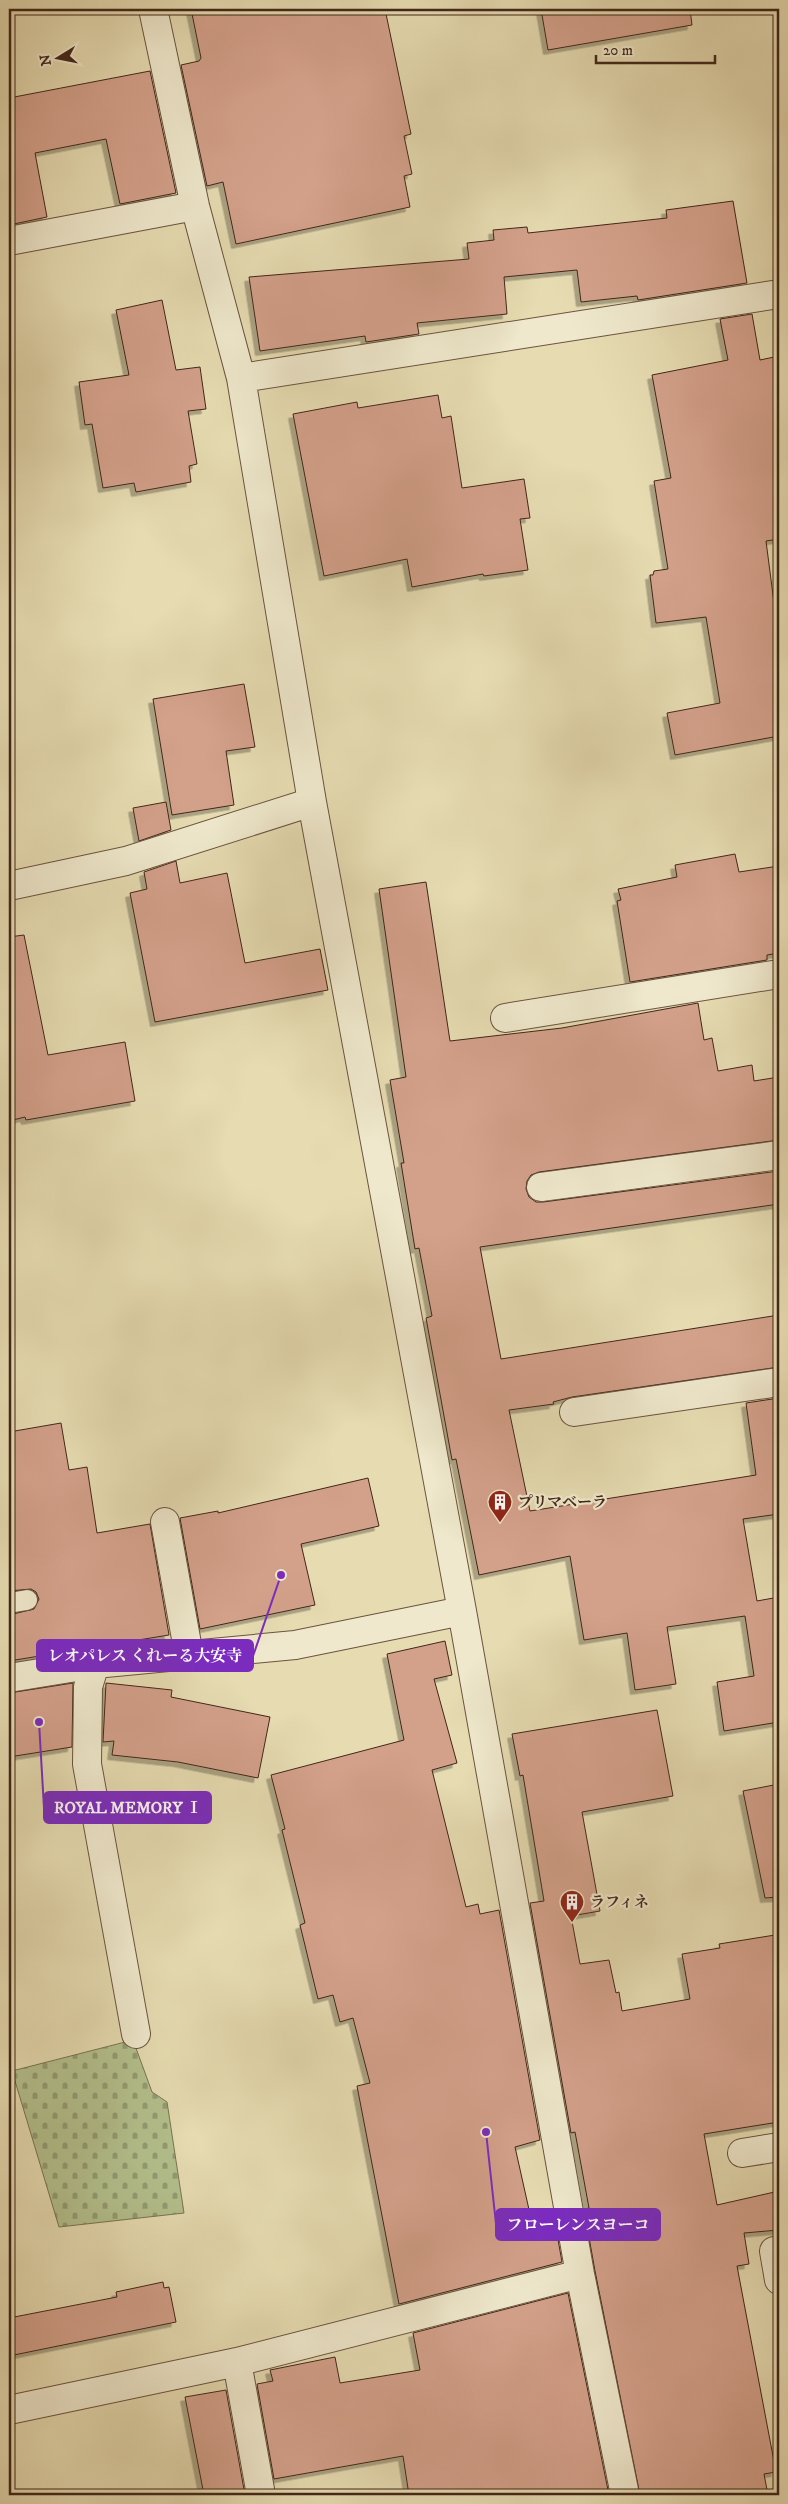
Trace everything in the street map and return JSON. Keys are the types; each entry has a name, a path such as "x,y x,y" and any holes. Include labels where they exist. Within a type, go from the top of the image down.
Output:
{"street":[{"path":"153,9 195,206 241,378 312,802 462,1610 580,2274 625,2495"},
{"path":"9,241 195,206"},
{"path":"241,378 779,294"},
{"path":"9,886 126,861 312,802"},
{"path":"505,1018 779,974"},
{"path":"541,1188 779,1155"},
{"path":"574,1412 779,1382"},
{"path":"165,1522 189,1655"},
{"path":"9,1678 95,1664 295,1645 462,1610"},
{"path":"95,1664 88,1687 86,1764 136,2034"},
{"path":"742,2152 779,2147"},
{"path":"774,2250 779,2280"},
{"path":"9,2410 237,2362 580,2274"},
{"path":"237,2362 261,2495"}],"green space":[{"path":"133,2040 152,2092 167,2102 184,2213 59,2227 12,2071"}],"building":[{"path":"191,9 385,9 411,134 404,136 412,174 404,176 410,207 236,244 223,182 207,186 181,65 199,61 201,58"},
{"path":"541,9 690,9 692,25 548,50"},
{"path":"150,71 176,193 120,204 106,139 35,153 47,217 9,225 9,98"},
{"path":"733,201 747,283 638,300 637,296 581,302 577,270 504,277 507,314 417,323 419,334 366,342 365,336 260,351 249,277 469,259 467,243 494,240 493,230 527,227 528,233 667,218 666,210"},
{"path":"162,300 176,370 200,367 206,409 188,411 197,464 189,466 191,482 136,492 134,483 103,488 92,424 85,425 79,382 129,375 116,310"},
{"path":"752,314 760,360 779,356 779,539 766,541 777,626 779,625 779,736 675,755 667,713 720,703 706,617 656,623 650,575 653,575 654,571 668,569 654,481 671,478 652,375 728,360 720,319"},
{"path":"438,395 442,418 451,416 462,488 524,479 530,518 520,519 528,570 484,576 483,574 412,587 407,559 324,576 293,414 357,402 358,408"},
{"path":"244,684 255,747 226,751 234,805 172,815 153,699"},
{"path":"166,802 171,830 139,841 133,808"},
{"path":"735,854 739,872 779,866 779,953 767,955 767,960 630,982 617,901 621,900 618,889 677,877 675,865"},
{"path":"176,861 180,883 227,873 245,963 320,949 328,990 155,1022 130,893 147,889 144,872"},
{"path":"426,882 450,1041 562,1028 698,1003 704,1040 712,1038 718,1071 752,1065 754,1081 779,1077 779,1140 539,1172 531,1175 527,1181 526,1189 529,1197 536,1202 543,1202 779,1171 779,1204 480,1247 501,1359 779,1315 779,1367 572,1397 553,1402 554,1404 509,1410 530,1511 756,1475 746,1403 779,1398 779,1514 743,1519 757,1601 779,1597 779,1722 724,1731 717,1682 754,1676 745,1616 667,1627 676,1684 635,1690 627,1633 584,1640 570,1556 479,1575 456,1459 452,1460 426,1318 432,1316 419,1248 415,1249 401,1163 404,1163 390,1080 406,1077 379,889"},
{"path":"24,935 48,1055 125,1042 135,1101 26,1120 25,1117 9,1121 9,937"},
{"path":"61,1423 69,1470 87,1467 97,1533 150,1524 169,1635 9,1661 9,1615 34,1609 39,1599 36,1592 31,1589 9,1591 9,1432"},
{"path":"368,1478 379,1526 301,1544 315,1605 200,1629 180,1518 218,1511 218,1513"},
{"path":"445,1641 452,1675 434,1679 457,1763 432,1770 466,1907 478,1904 480,1914 499,1910 540,2140 515,2147 532,2223 554,2217 562,2262 399,2304 357,2086 370,2083 353,2018 340,2022 333,1995 318,1999 300,1925 305,1923 282,1830 285,1829 271,1775 404,1740 387,1654"},
{"path":"73,1683 72,1747 9,1757 9,1693"},
{"path":"106,1683 172,1690 171,1697 270,1717 258,1778 178,1762 112,1755 114,1741 103,1742"},
{"path":"657,1710 673,1796 582,1812 600,1911 571,1916 580,1964 609,1960 616,1993 619,1992 622,2011 690,1999 682,1954 720,1948 719,1944 775,1935 779,1958 779,2122 704,2134 717,2205 779,2191 779,2230 744,2233 749,2264 737,2266 776,2472 764,2474 768,2495 640,2495 595,2271 584,2209 589,2208 575,2132 571,2133 530,1903 544,1901 523,1775 520,1776 512,1734"},
{"path":"779,1784 779,1897 765,1898 743,1791"},
{"path":"163,2282 164,2288 169,2287 176,2322 9,2356 9,2318 117,2297 116,2292"},
{"path":"568,2293 609,2495 409,2495 403,2456 274,2479 257,2384 273,2381 270,2370 335,2357 340,2383 420,2370 413,2333"},
{"path":"226,2390 245,2495 204,2495 185,2397"}],"place":[{"name":"プリマベーラ","path":"500,1523"},
{"name":"レオパレス くれーる大安寺","path":"281,1575"},
{"name":"ROYAL MEMORY Ⅰ","path":"39,1722"},
{"name":"ラフィネ","path":"572,1923"},
{"name":"フローレンスヨーコ","path":"486,2132"}]}
